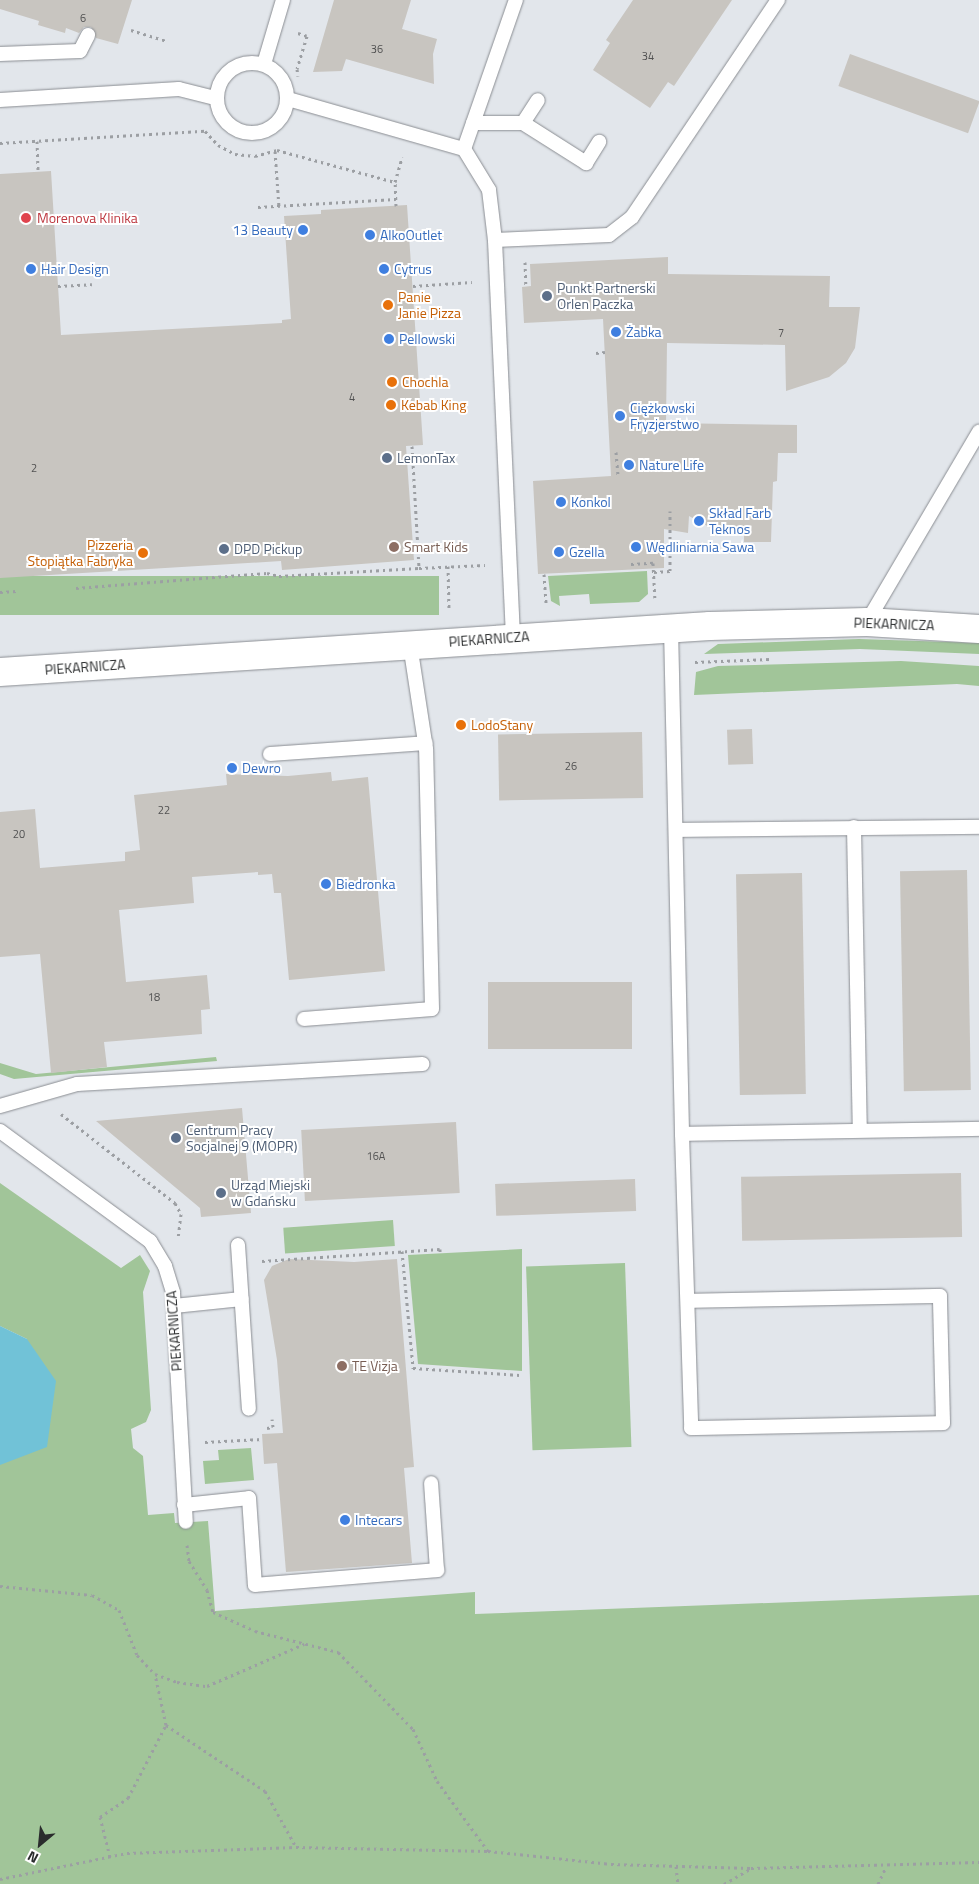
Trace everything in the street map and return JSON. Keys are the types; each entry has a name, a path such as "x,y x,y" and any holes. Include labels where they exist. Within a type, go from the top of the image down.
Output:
{"street":[{"name":"PIEKARNICZA","path":"0,672 671,628 867,622 979,629"}],"lane":[{"path":"264,64 283,0"},
{"path":"464,149 516,0"},
{"path":"495,240 608,236 632,217 778,0"},
{"path":"0,54 80,51 88,35"},
{"path":"241,64 264,64 281,78 288,99 285,111 274,125 257,133 245,133 224,121 216,98 218,87 231,69 241,64"},
{"path":"0,100 179,90 216,98"},
{"path":"288,99 464,149 489,190 495,240 513,637"},
{"path":"523,123 538,100"},
{"path":"473,123 523,123 586,163 599,142"},
{"path":"867,622 979,432"},
{"path":"671,628 682,1134 691,1428 943,1423 940,1296 688,1301"},
{"path":"304,1019 432,1009 426,743 410,644"},
{"path":"270,754 426,743"},
{"path":"854,827 860,1130"},
{"path":"676,830 979,827"},
{"path":"0,1106 77,1084 422,1064"},
{"path":"682,1134 979,1129"},
{"name":"PIEKARNICZA","path":"0,1131 150,1241 165,1266 174,1306 186,1522"},
{"path":"238,1245 250,1409"},
{"path":"174,1306 242,1299"},
{"path":"184,1505 249,1498 255,1585 427,1571 437,1570 431,1483"}],"path":[{"path":"275,26 307,36 297,69 300,82"},
{"path":"131,30 166,41"},
{"path":"0,143 205,131 218,145 235,154 255,156 275,151 396,182"},
{"path":"396,206 396,182 408,134"},
{"path":"37,141 38,172"},
{"path":"275,151 278,206"},
{"path":"258,208 396,199"},
{"path":"54,222 89,220"},
{"path":"524,257 526,286"},
{"path":"413,286 526,279"},
{"path":"58,286 92,284"},
{"path":"596,353 604,352"},
{"path":"412,446 419,568"},
{"path":"616,452 618,476"},
{"path":"654,572 670,571 670,511"},
{"path":"76,588 268,573 279,576 510,564"},
{"path":"631,564 654,564 655,605"},
{"path":"448,566 449,620"},
{"path":"544,574 546,611"},
{"path":"0,592 17,591"},
{"path":"261,1270 260,1261 440,1249 440,1253"},
{"path":"402,1251 412,1368 520,1376"},
{"path":"264,1428 273,1427 272,1417"},
{"path":"255,1434 256,1439"},
{"path":"202,1442 262,1439"},
{"path":"186,1522 188,1561 207,1590 213,1612 255,1631 338,1652 413,1729 437,1782 488,1851"},
{"path":"0,1586 92,1595 119,1610 137,1655 155,1674 178,1682 207,1686 304,1644"},
{"path":"110,1857 100,1817 128,1798 166,1725 155,1674"},
{"path":"166,1725 265,1791 296,1847"},
{"path":"0,1879 110,1857 296,1847 488,1851 611,1864 751,1868 886,1866 979,1862"},
{"path":"676,1866 678,1884"},
{"path":"878,1884 886,1866"},
{"path":"724,1884 751,1868"}],"green space":[{"path":"647,571 648,594 639,602 590,604 589,594 559,596 560,606 551,601 548,576"},
{"path":"0,576 439,576 439,615 0,615"},
{"path":"859,639 979,643 979,654 860,649 704,654 718,644"},
{"path":"901,661 979,666 979,686 957,684 694,695 696,672 718,666"},
{"path":"216,1057 217,1061 14,1079 0,1074 0,1063 36,1074"},
{"path":"0,1183 121,1268 140,1255 150,1271 143,1292 151,1410 146,1422 131,1429 133,1448 143,1456 148,1515 174,1513 175,1523 208,1521 215,1611 475,1592 475,1614 979,1595 979,1884 0,1884 0,1463 27,1339 0,1326"},
{"path":"393,1220 395,1246 285,1254 283,1228"},
{"path":"522,1249 522,1371 418,1364 408,1255"},
{"path":"625,1263 631,1447 532,1450 526,1266"},
{"path":"251,1448 254,1480 205,1484 203,1461 219,1460 218,1450"}],"water":[{"path":"0,1326 27,1339 56,1381 47,1447 0,1465"}],"building":[{"path":"0,0 132,0 118,44 96,38 91,27 84,27 79,33 66,28 65,33 38,25 39,21 0,9"},
{"path":"334,0 411,0 402,29 437,39 433,54 434,84 346,59 342,71 313,72"},
{"path":"633,0 732,0 674,86 668,82 650,108 593,70 610,43 606,40"},
{"path":"850,54 979,101 968,133 838,86"},
{"path":"51,171 61,335 282,323 282,320 291,319 284,216 321,214 321,210 407,205 423,445 406,446 414,560 282,570 281,561 0,578 0,174"},
{"path":"668,257 668,274 830,276 829,307 860,307 855,348 846,363 829,377 786,391 785,345 667,343 666,423 797,425 797,453 778,453 777,481 773,482 771,542 744,542 744,534 722,534 689,516 688,533 664,529 664,568 538,574 533,481 611,476 603,319 524,323 522,287 531,286 530,264"},
{"path":"752,729 753,764 728,765 727,730"},
{"path":"642,732 643,798 499,801 498,735"},
{"path":"331,772 332,781 368,777 385,971 289,980 281,893 274,893 272,874 258,875 258,872 192,877 194,903 119,910 126,982 207,975 210,1009 201,1010 202,1034 104,1042 107,1067 51,1073 40,954 0,957 0,812 35,809 40,868 125,861 125,852 140,850 134,795 227,785 226,774 288,776"},
{"path":"967,870 971,1090 904,1091 900,871"},
{"path":"802,873 806,1094 740,1095 736,874"},
{"path":"488,982 632,982 632,1049 488,1049"},
{"path":"242,1108 251,1213 201,1217 200,1208 96,1121"},
{"path":"456,1122 460,1193 305,1201 301,1130"},
{"path":"961,1173 962,1237 742,1241 741,1177"},
{"path":"635,1179 636,1211 496,1216 495,1184"},
{"name":"TE Vizja","path":"289,1259 354,1262 397,1259 414,1467 404,1468 412,1563 286,1572 277,1463 264,1464 262,1434 283,1433 277,1360 264,1280 272,1266"}],"place":[{"name":"Morenova Klinika","path":"26,218"},
{"name":"13 Beauty","path":"303,230"},
{"name":"AlkoOutlet","path":"370,235"},
{"name":"Hair Design","path":"31,269"},
{"name":"Cytrus","path":"384,269"},
{"name":"Punkt Partnerski Orlen Paczka","path":"547,296"},
{"name":"Panie Janie Pizza","path":"388,305"},
{"name":"Żabka","path":"616,332"},
{"name":"Pellowski","path":"389,339"},
{"name":"Chochla","path":"392,382"},
{"name":"Kebab King","path":"391,405"},
{"name":"Ciężkowski Fryzjerstwo","path":"620,416"},
{"name":"LemonTax","path":"387,458"},
{"name":"Nature Life","path":"629,465"},
{"name":"Konkol","path":"561,502"},
{"name":"Skład Farb Teknos","path":"699,521"},
{"name":"Smart Kids","path":"394,547"},
{"name":"Wędliniarnia Sawa","path":"636,547"},
{"name":"DPD Pickup","path":"224,549"},
{"name":"Gzella","path":"559,552"},
{"name":"Pizzeria Stopiątka Fabryka","path":"143,553"},
{"name":"LodoStany","path":"461,725"},
{"name":"Dewro","path":"232,768"},
{"name":"Biedronka","path":"326,884"},
{"name":"Centrum Pracy Socjalnej 9 (MOPR)","path":"176,1138"},
{"name":"Urząd Miejski w Gdańsku","path":"221,1193"},
{"name":"TE Vizja","path":"342,1366"},
{"name":"Intecars","path":"345,1520"}]}
